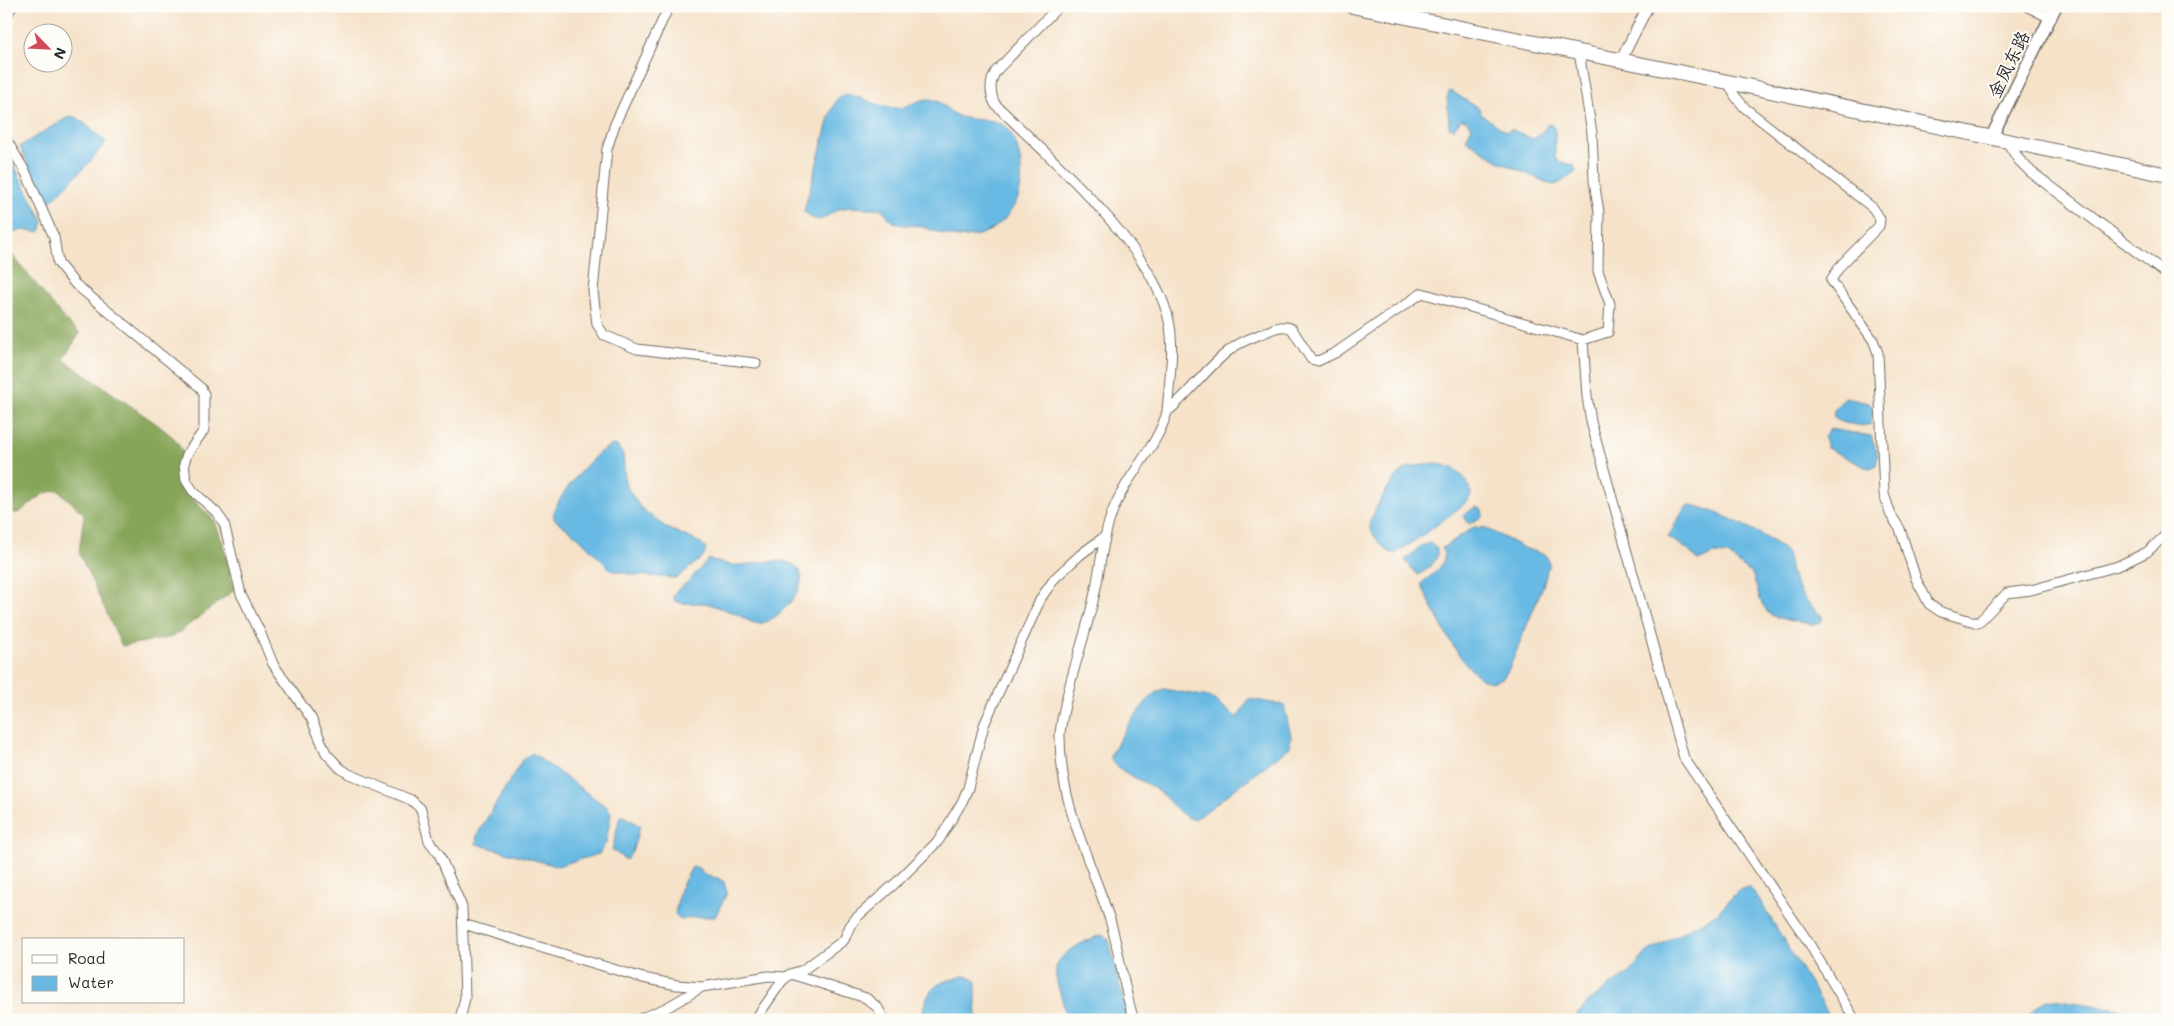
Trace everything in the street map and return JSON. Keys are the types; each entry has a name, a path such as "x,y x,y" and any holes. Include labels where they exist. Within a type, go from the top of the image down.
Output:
{"highway":[{"path":"1352,6 1728,82 2168,175"}],"main road":[{"name":"金凤东路","path":"1991,138 2056,6"}],"street":[{"path":"6,17 12,6"},
{"path":"669,6 615,124 607,149 594,291 597,324 604,335 637,349 756,363"},
{"path":"1059,6 996,71 992,80 991,94 995,104 1123,234 1145,266 1166,310 1170,328 1167,412 1159,436 1135,468 1121,492 1104,537 1095,596 1062,722 1061,754 1071,813 1081,846 1110,921 1134,1020"},
{"path":"1621,60 1648,6"},
{"path":"2026,6 2050,18"},
{"path":"1167,412 1183,400 1225,355 1243,342 1271,329 1288,327 1292,329 1311,359 1318,361 1335,353 1422,293 1583,340 1608,332 1610,304 1598,271 1599,212 1594,181 1592,133 1579,52"},
{"path":"1728,82 1735,96 1745,108 1873,208 1880,219 1879,226 1841,265 1831,280 1873,340 1878,354 1884,494 1891,515 1900,529 1918,584 1930,604 1941,612 1978,623 2006,593 2030,590 2118,566 2147,552 2168,533"},
{"path":"6,139 26,174 54,237 56,256 62,269 75,284 201,388 204,394 204,430 187,454 184,464 185,477 194,491 216,512 224,523 241,594 273,664 311,718 326,753 348,774 412,800 420,806 429,841 440,854 462,907 465,998 460,1020"},
{"path":"2007,141 2019,160 2031,172 2168,275"},
{"path":"1583,340 1591,422 1684,758 1806,940 1855,1020"},
{"path":"463,924 643,978 677,985 702,987 768,976 788,975 803,970 844,940 856,918 900,880 939,840 962,802 968,788 984,725 1036,608 1055,578 1080,554 1104,537"},
{"path":"755,1020 775,989 788,975"},
{"path":"788,975 866,998 878,1008 884,1020"},
{"path":"637,1020 666,1008 702,987"}],"green space":[{"path":"6,247 64,319 80,333 63,359 174,438 183,452 180,479 191,497 215,521 223,544 234,590 173,637 122,646 79,553 84,514 58,490 45,493 18,513 6,512"}],"water":[{"path":"1451,91 1480,109 1481,114 1507,132 1511,129 1533,139 1541,134 1548,124 1552,125 1555,129 1555,158 1560,162 1574,165 1576,172 1558,184 1552,185 1498,161 1466,140 1472,127 1466,120 1461,119 1454,129 1449,127 1447,98"},
{"path":"846,94 893,108 929,99 941,103 951,112 963,118 994,121 1006,128 1012,135 1016,145 1021,168 1021,179 1018,198 1004,220 984,233 961,237 919,226 903,225 894,222 880,208 843,208 820,219 810,216 804,211 830,114 837,99"},
{"path":"70,116 78,118 106,142 91,161 48,204 44,202 20,146"},
{"path":"6,150 43,221 40,232 22,230 6,236"},
{"path":"1846,398 1869,403 1873,408 1871,424 1861,426 1843,423 1835,418 1834,411 1836,407"},
{"path":"1829,429 1871,436 1878,456 1876,465 1871,468 1865,467 1827,448 1824,437"},
{"path":"612,445 616,445 623,454 625,484 640,507 667,528 701,543 706,548 704,556 677,578 634,575 611,570 577,536 554,519 557,504 570,484 593,458"},
{"path":"1435,464 1448,466 1459,472 1470,488 1470,497 1458,509 1423,535 1395,554 1391,553 1379,543 1369,526 1374,512 1388,487 1404,470 1415,466"},
{"path":"1689,505 1698,506 1741,524 1781,548 1788,556 1791,573 1796,585 1808,602 1822,616 1822,621 1817,624 1811,624 1773,616 1768,613 1760,600 1753,575 1728,555 1714,554 1698,561 1687,549 1668,537 1684,509"},
{"path":"1476,507 1482,510 1483,516 1469,524 1463,515"},
{"path":"1474,527 1486,528 1524,548 1546,555 1549,563 1543,586 1509,669 1503,678 1492,682 1481,678 1470,669 1460,656 1441,625 1421,584 1442,564 1444,554 1442,548"},
{"path":"1430,543 1437,549 1437,558 1428,569 1418,575 1406,562 1406,559 1421,546"},
{"path":"709,559 733,565 774,561 786,562 799,570 801,578 799,588 787,606 770,620 762,623 751,622 734,613 709,604 675,601 673,596 676,591 689,581"},
{"path":"1164,689 1209,697 1237,718 1249,699 1284,706 1291,736 1290,747 1200,816 1194,819 1188,818 1155,789 1123,771 1110,756 1126,728 1141,708 1156,693"},
{"path":"532,753 608,808 611,813 606,843 599,854 557,866 476,844 477,835 522,760"},
{"path":"620,816 624,816 640,826 632,852 626,860 612,850"},
{"path":"692,867 697,867 707,876 718,878 724,882 727,893 715,917 693,917 681,920 675,914 680,889"},
{"path":"1748,887 1756,894 1832,1020 1573,1020 1590,1000 1629,973 1647,952 1716,914 1738,891"},
{"path":"1102,935 1109,940 1128,1020 1071,1020 1066,1013 1057,982 1057,965 1064,955 1070,951 1090,939"},
{"path":"963,976 972,977 976,981 976,1020 924,1020 924,1005 932,990 942,983"},
{"path":"2054,999 2125,1010 2138,1020 2025,1020 2041,1003"}]}
